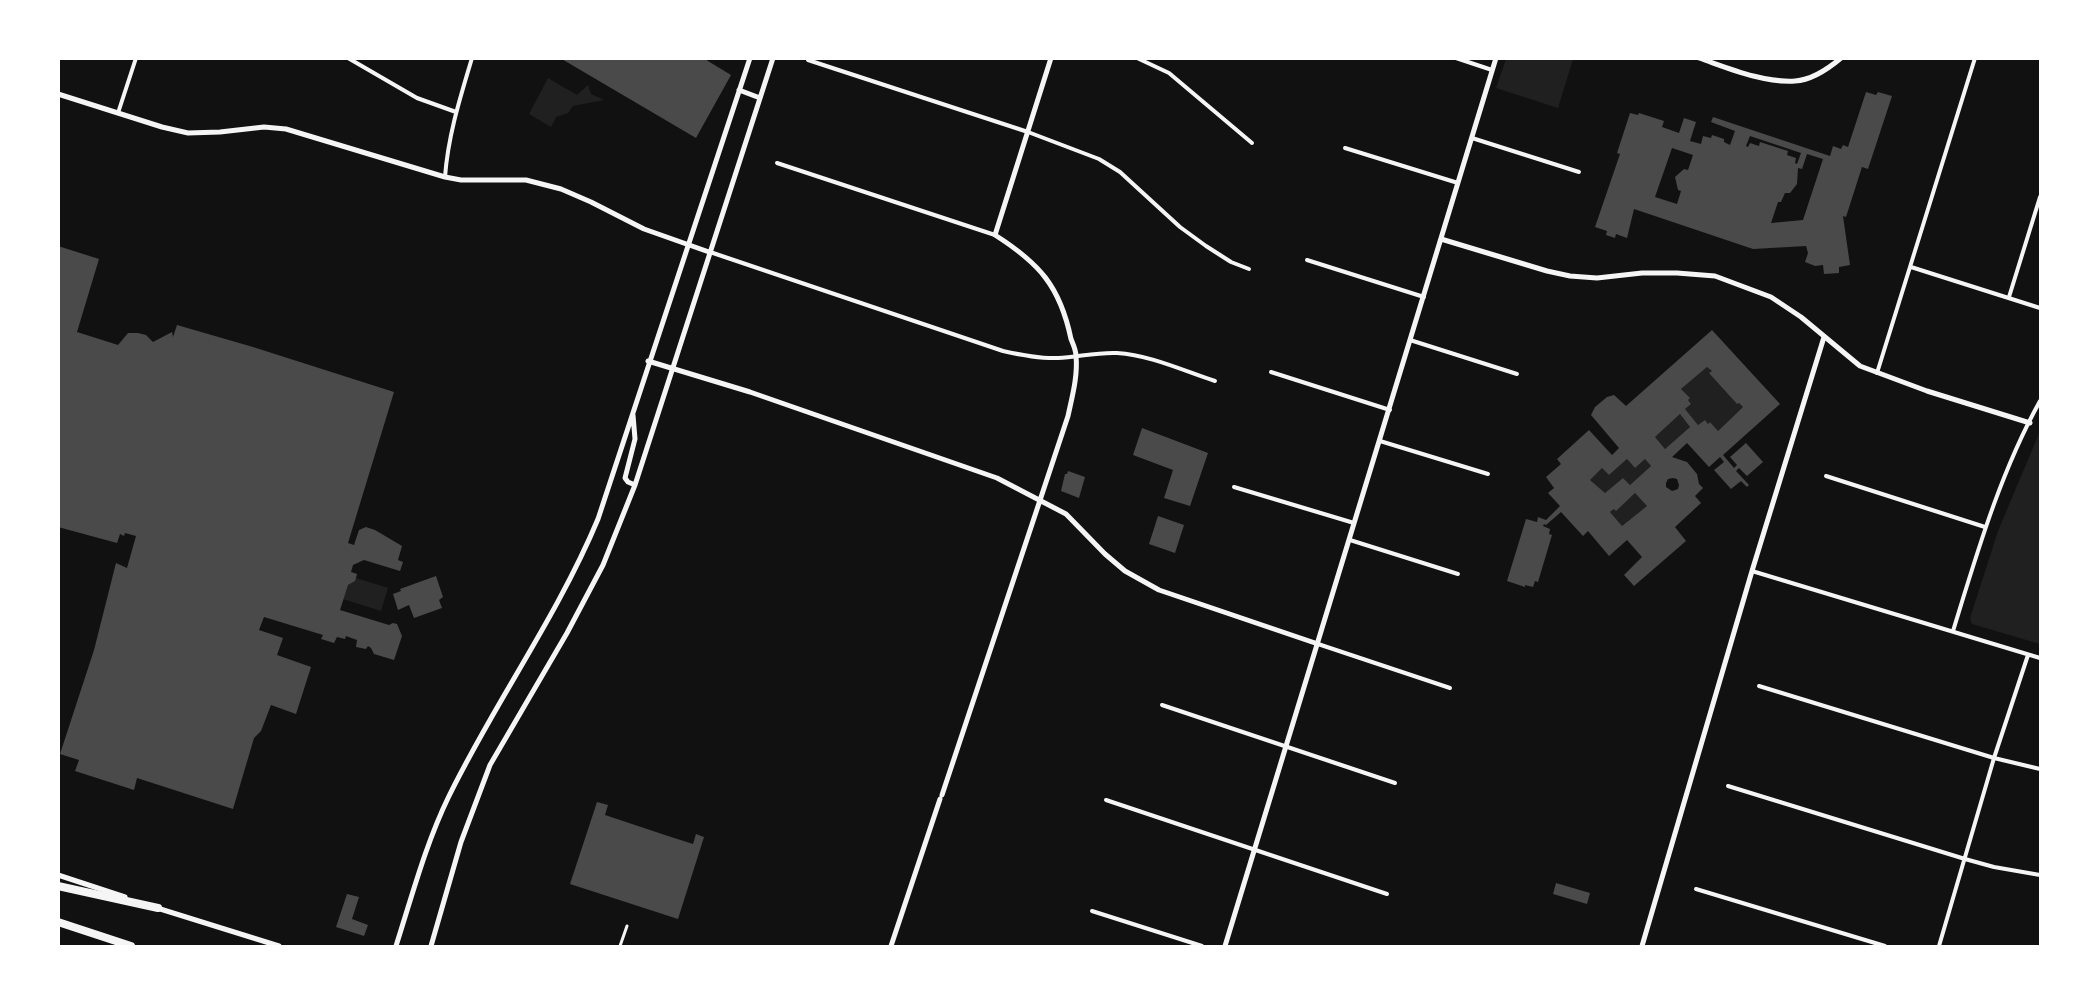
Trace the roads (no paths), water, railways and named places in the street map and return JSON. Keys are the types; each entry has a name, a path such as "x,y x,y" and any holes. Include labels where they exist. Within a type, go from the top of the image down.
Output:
{"highway":[{"path":"58,886 158,908"},
{"path":"58,922 131,946"}],"street":[{"path":"118,113 135,58"},
{"path":"348,58 409,93 456,112"},
{"path":"445,177 447,152 456,112 472,58"},
{"path":"396,946 437,823 449,796 581,560 598,519 648,361 750,58"},
{"path":"431,946 461,842 490,765 567,633 603,565 635,485 773,58"},
{"path":"995,235 1052,58"},
{"path":"1137,58 1169,73 1252,143"},
{"path":"1456,58 1492,70"},
{"path":"1225,946 1496,58"},
{"path":"1699,58 1767,79 1796,81 1819,74 1841,58"},
{"path":"1877,374 1976,58"},
{"path":"808,60 1028,132 1100,159 1120,172 1180,227 1206,246 1231,262 1250,268"},
{"path":"739,90 760,98"},
{"path":"58,94 188,133 264,127 286,129 445,177 461,180 526,180 561,189 644,230 1003,351 1049,358 1098,352 1121,353 1215,381"},
{"path":"1472,138 1579,172"},
{"path":"1345,148 1459,184"},
{"path":"777,163 995,235 1032,261 1046,278 1067,316 1076,356 1075,379 1068,416 891,946"},
{"path":"2008,297 2040,197"},
{"path":"1441,239 1570,276 1597,278 1642,273 1714,276 1771,297 1801,317 1860,366 1877,374 2030,423"},
{"path":"1307,260 1424,297"},
{"path":"1911,267 2040,308"},
{"path":"1642,946 1752,571 1824,337"},
{"path":"1410,340 1517,374"},
{"path":"648,361 750,392 997,478 1066,514 1105,554 1139,581 1159,590 1450,688"},
{"path":"1271,372 1389,410"},
{"path":"1953,631 1986,527 2010,463 2040,401"},
{"path":"633,411 635,439 625,478 635,485"},
{"path":"1380,441 1488,474"},
{"path":"1826,476 1986,527"},
{"path":"1234,487 1355,523"},
{"path":"1350,540 1458,574"},
{"path":"1752,571 2040,658"},
{"path":"1939,946 1994,758 2028,656"},
{"path":"1759,686 1994,758 2040,769"},
{"path":"1162,705 1395,783"},
{"path":"1728,786 1965,859 1994,867 2040,874"},
{"path":"1106,800 1387,894"},
{"path":"58,875 279,946"},
{"path":"1695,888 1885,946"},
{"path":"1092,911 1202,946"},
{"path":"620,946 627,926"}]}
